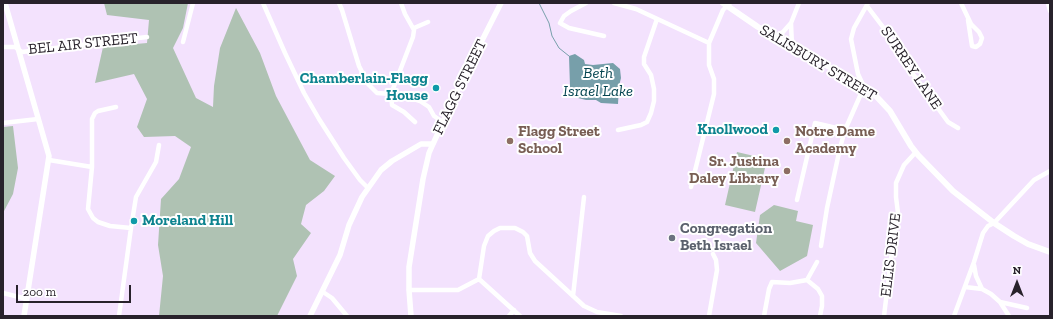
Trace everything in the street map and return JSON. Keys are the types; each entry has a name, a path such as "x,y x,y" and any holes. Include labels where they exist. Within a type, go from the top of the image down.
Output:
{"main road":[{"name":"SALISBURY STREET","path":"727,4 758,27 864,87 876,96 890,111 916,152 953,190 994,223 1028,244 1050,252"}],"street":[{"path":"5,3 48,152 24,316"},
{"path":"183,42 192,3"},
{"path":"263,3 288,59 319,119 342,156 368,188"},
{"path":"339,3 358,61 368,84 377,93 399,94 420,101 428,107 434,116 443,122"},
{"path":"401,3 405,14 414,28 413,37 392,94 392,105 404,112 415,122"},
{"name":"FLAGG STREET","path":"310,316 340,255 358,204 381,170 421,144 433,144 463,78 501,3"},
{"path":"586,3 564,16 560,23 568,28 604,36"},
{"path":"614,3 636,9 709,43"},
{"path":"775,37 783,32 791,23 799,3"},
{"path":"961,3 968,20 972,46 976,47 980,44 982,38 968,20"},
{"path":"1048,3 1050,11"},
{"path":"691,187 714,94 714,79 709,65 709,43 727,4"},
{"path":"821,246 828,200 845,130 864,87 858,74 851,39 854,28 867,4"},
{"name":"SURREY LANE","path":"867,4 886,31 906,66 948,122 958,128"},
{"path":"618,130 641,125 647,122 651,113 654,101 654,89 651,75 644,64 644,57 657,19"},
{"path":"414,28 428,22"},
{"path":"791,23 792,46"},
{"name":"BEL AIR STREET","path":"3,48 15,47 22,52 147,38"},
{"path":"116,107 98,110 93,116 92,167 88,205 90,214 98,222 104,225 130,228"},
{"path":"3,123 38,119"},
{"path":"797,200 815,123 845,130"},
{"path":"411,316 409,267 426,164 433,144"},
{"path":"119,316 130,228 138,192 156,162 159,145"},
{"name":"ELLIS DRIVE","path":"884,316 898,214 896,183 904,165 916,152"},
{"path":"48,160 92,167"},
{"path":"954,316 983,233 988,226 994,223 1034,180 1050,171"},
{"path":"573,296 584,197"},
{"path":"480,279 484,246 488,236 500,228 515,228 527,236 530,254 535,262 584,306 590,310 621,316"},
{"path":"709,316 717,270 716,260 713,254"},
{"path":"807,280 817,262"},
{"path":"974,262 976,276 982,290"},
{"path":"409,290 458,290 480,279"},
{"path":"480,279 520,316"},
{"path":"764,316 769,289 772,282 790,283 807,280 818,289 822,296 820,316"},
{"path":"965,287 982,290 991,294 1000,302 1010,316"},
{"path":"323,292 332,298 347,316"},
{"path":"3,293 27,299"},
{"path":"1000,302 1027,308"},
{"path":"1004,308 1005,316"},
{"path":"509,316 514,310"}],"shaded area":[{"path":"104,3 188,3 183,28 173,48 196,98 213,107 214,86 220,48 236,8 260,53 276,96 310,160 335,176 324,191 306,205 301,224 311,233 293,259 297,276 277,316 159,316 163,276 158,245 161,199 179,179 191,147 175,136 144,137 137,127 147,99 134,74 95,83 103,47 147,43 149,20 107,15"},
{"path":"13,126 18,168 13,194 3,213 3,127"},
{"path":"737,152 767,159 755,212 725,205"},
{"path":"774,205 798,211 796,221 813,225 807,256 780,271 756,243 760,215"}],"water":[{"name":"Beth Israel Lake","path":"575,54 584,60 585,64 593,65 613,63 620,69 621,78 618,104 601,103 596,100 586,100 574,97 570,87 569,56"}],"waterway":[{"path":"539,3 549,23 552,36 559,48 569,56"}],"place":[{"name":"Chamberlain-Flagg House","path":"436,88"},
{"name":"Knollwood","path":"776,130"},
{"name":"Flagg Street School","path":"510,141"},
{"name":"Notre Dame Academy","path":"787,141"},
{"name":"Sr. Justina Daley Library","path":"787,171"},
{"name":"Moreland Hill","path":"134,221"},
{"name":"Congregation Beth Israel","path":"672,238"}]}
